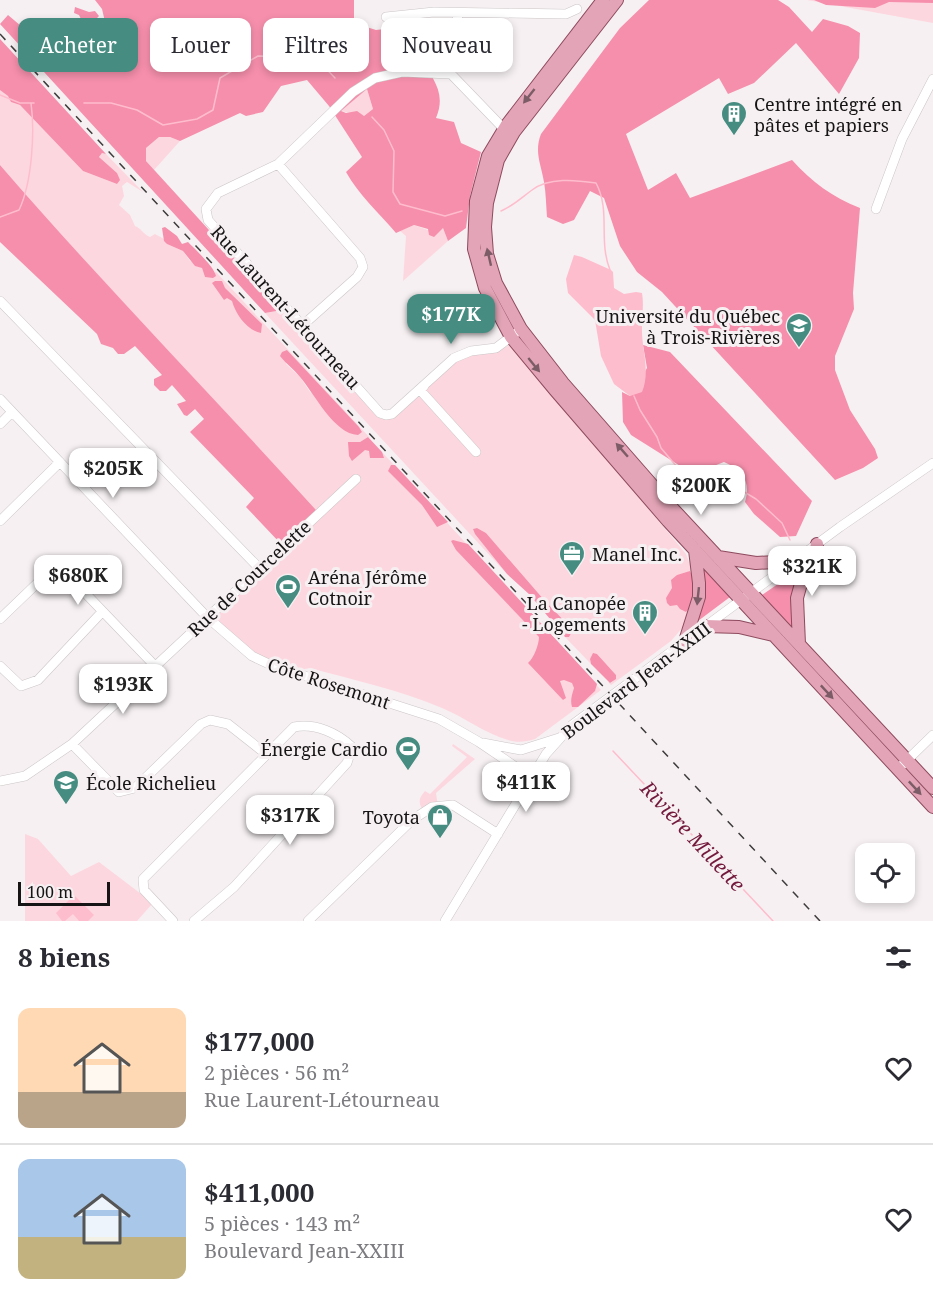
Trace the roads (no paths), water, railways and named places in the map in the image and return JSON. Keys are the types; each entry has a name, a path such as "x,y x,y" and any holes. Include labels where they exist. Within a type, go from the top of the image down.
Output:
{"main road":[{"path":"603,0 504,129 488,156 476,201 474,249 485,288 562,399 695,550 799,644 902,764 933,807"},
{"path":"617,0 514,132 498,160 487,203 485,227 487,254 516,333 718,557 773,634 902,764 933,788"},
{"path":"799,644 796,609 798,595 804,576 813,561 817,544"},
{"path":"686,641 699,597 695,550"},
{"path":"718,557 753,563 794,561"},
{"path":"705,626 739,627 773,634"}],"street":[{"path":"386,17 434,12 566,14 577,9"},
{"path":"458,13 451,74 504,129"},
{"name":"Rue Laurent-Létourneau","path":"451,74 402,72 375,78 353,92 278,164 218,193 206,209 208,220 380,413 392,414 454,358 471,351 496,348 516,333"},
{"path":"876,209 902,139 933,79"},
{"path":"278,164 360,258 363,267 357,277 303,326"},
{"path":"0,300 260,569"},
{"path":"423,387 476,452"},
{"name":"Côte Rosemont","path":"0,399 207,617 252,656 271,665 439,719 479,742 532,778"},
{"path":"0,424 12,412"},
{"path":"0,521 60,462"},
{"name":"Boulevard Jean-XXIII","path":"445,921 559,738 591,710 705,626 876,501 933,463"},
{"name":"Rue de Courcelette","path":"0,781 25,776 72,744 356,478"},
{"path":"0,619 51,570 66,573 155,666"},
{"path":"0,666 21,686 38,680 102,612"},
{"path":"72,744 119,792 135,788 201,724 210,720 228,724 266,754"},
{"path":"173,921 144,890 143,879 294,727 306,725 339,735 352,747 347,763 234,887 194,921"},
{"path":"902,764 933,735"},
{"path":"479,742 521,750 559,738"},
{"path":"308,921 412,820 432,807 453,805 498,834"}],"waterway":[{"name":"Rivière Millette","path":"84,103 111,103 137,110 163,125 197,119 213,110 220,78 258,56 315,57 335,78"},
{"name":"Rivière Millette","path":"0,95 20,103 34,103"},
{"path":"0,217 19,210 27,186 33,128 31,103"},
{"name":"Rivière Millette","path":"372,117 384,130 394,151 393,192 400,204 445,216 462,211"},
{"name":"Rivière Millette","path":"501,211 546,183 571,180 596,183 603,204 605,248 610,270"},
{"name":"Rivière Millette","path":"634,396 661,448 683,474 686,476 701,475 726,481 756,499 782,523 790,540"},
{"name":"Rivière Millette","path":"613,751 773,921"}],"railway":[{"path":"0,34 820,921"}],"place":[{"name":"Centre intégré en pâtes et papiers","path":"734,137"},
{"name":"Université du Québec à Trois-Rivières","path":"799,349"},
{"name":"Manel Inc.","path":"572,577"},
{"name":"Aréna Jérôme Cotnoir","path":"288,610"},
{"name":"La Canopée - Logements","path":"645,636"},
{"name":"Énergie Cardio","path":"408,772"},
{"name":"École Richelieu","path":"66,806"},
{"name":"Toyota","path":"440,840"}]}
